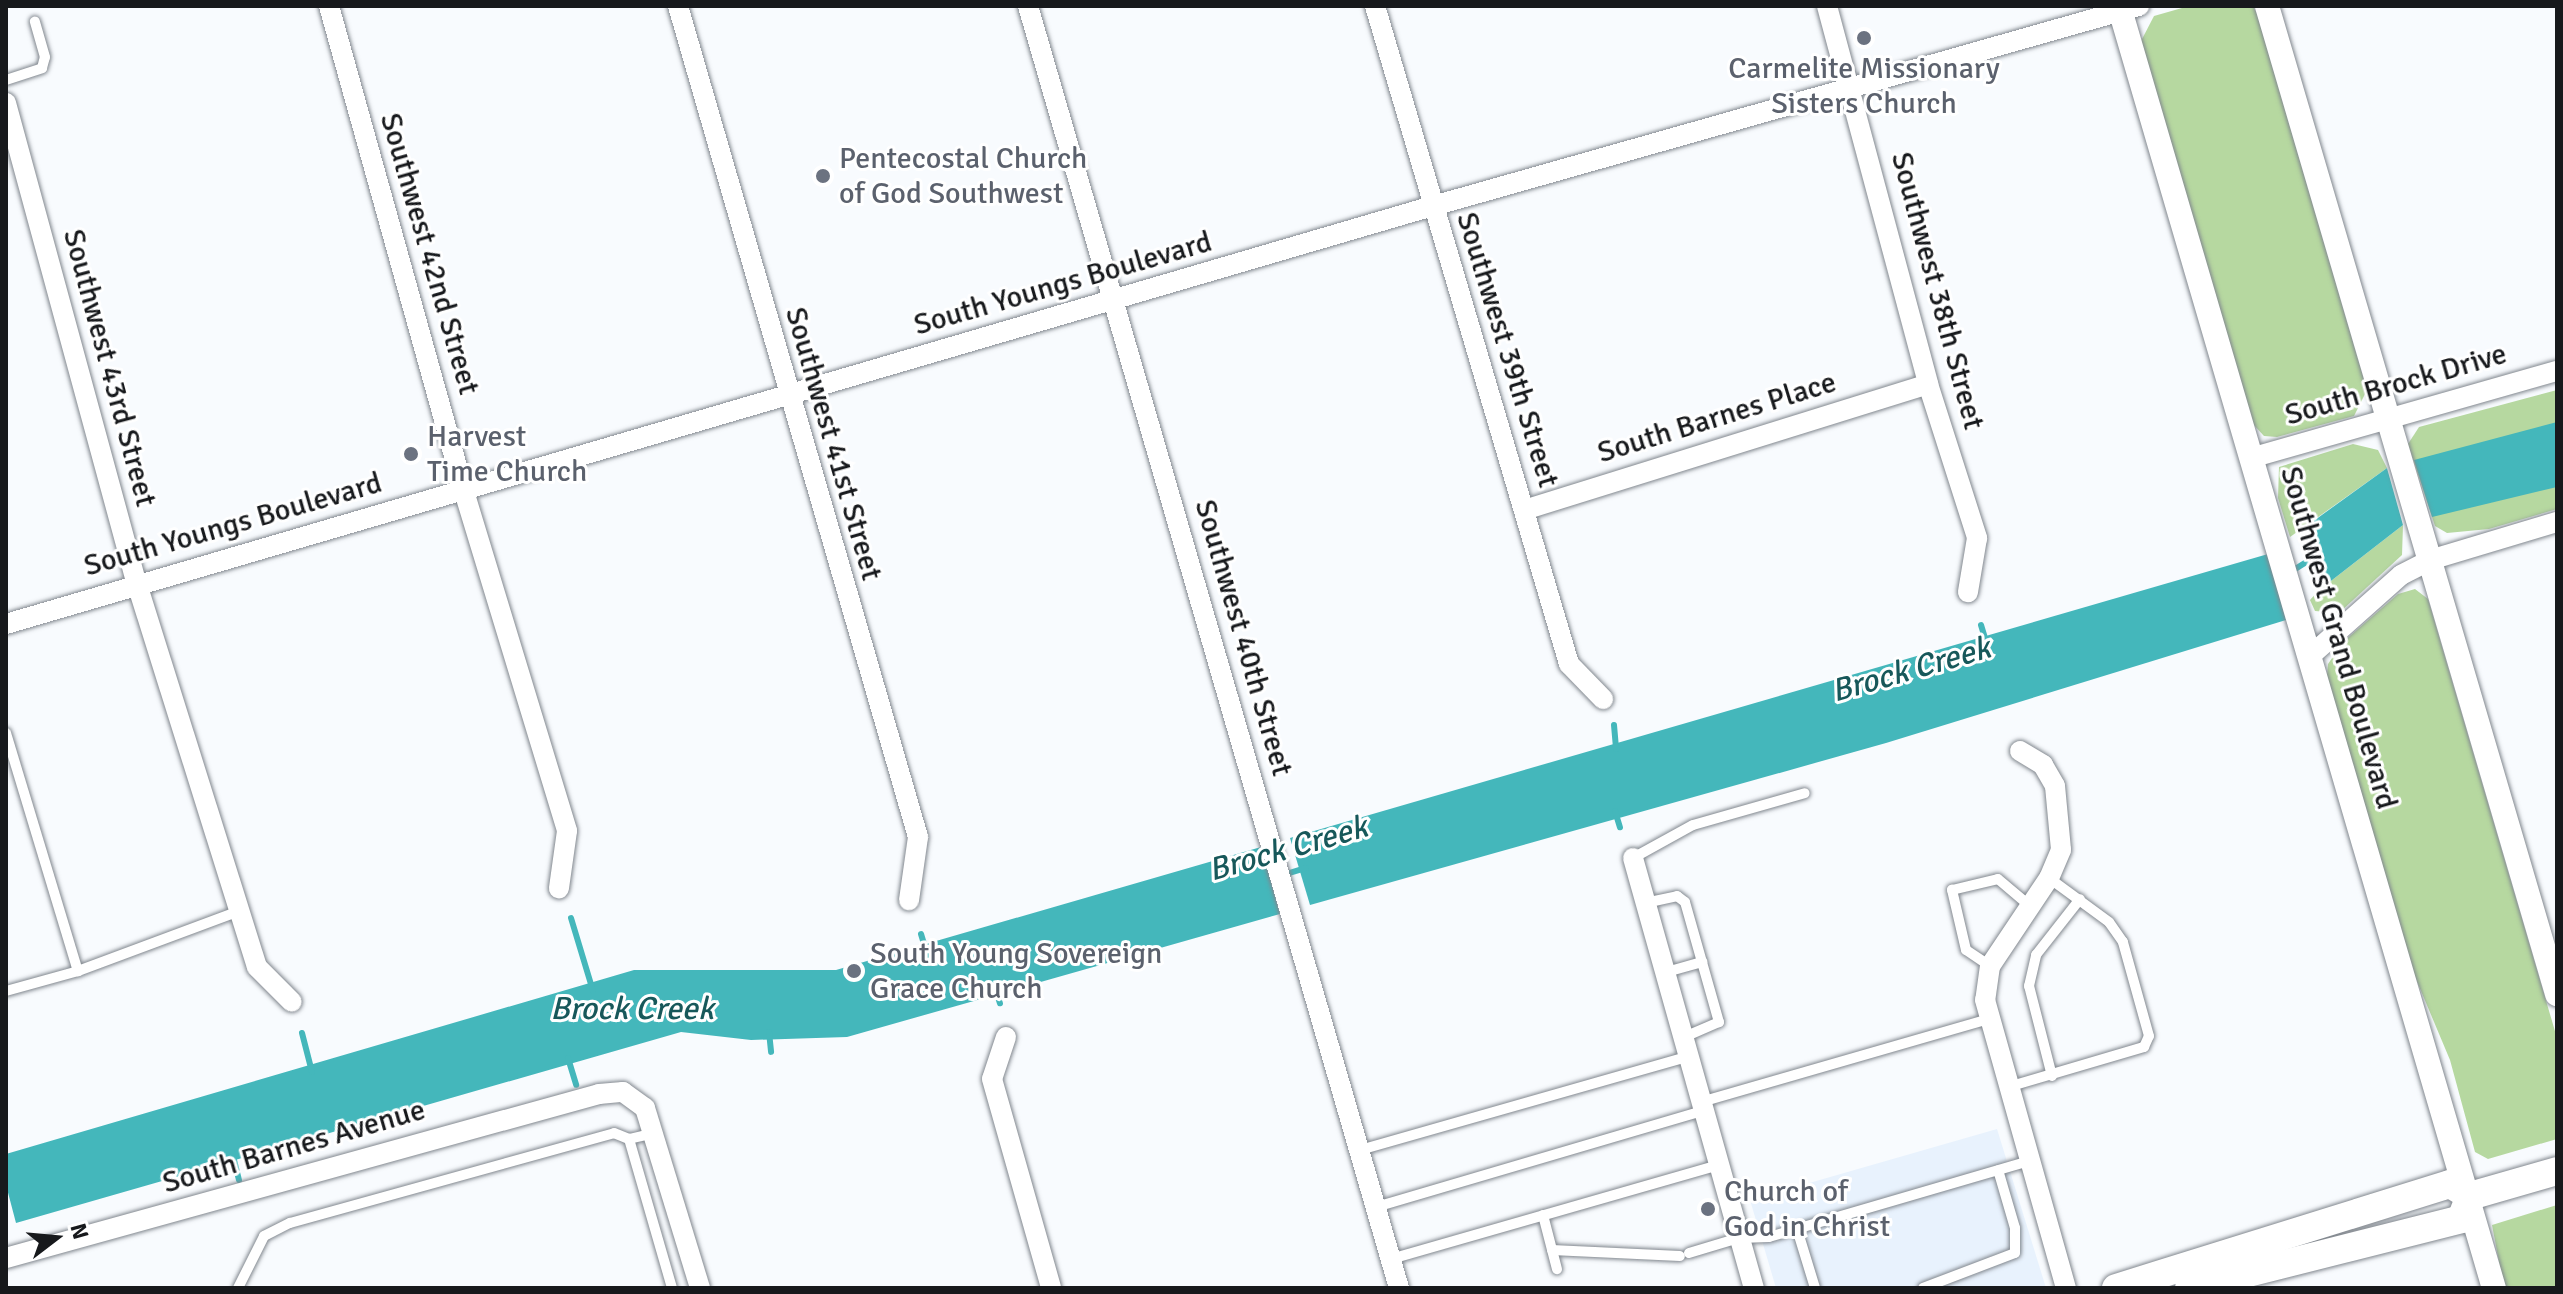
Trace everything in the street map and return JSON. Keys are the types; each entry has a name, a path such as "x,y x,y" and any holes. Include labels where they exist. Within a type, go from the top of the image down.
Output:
{"main road":[{"path":"2189,1288 2234,1273 2450,1184 2470,1196 2557,1171"},
{"path":"2116,1288 2234,1273"}],"street":[{"name":"Southwest 42nd Street","path":"329,6 463,488 567,831 559,888"},
{"name":"Southwest 41st Street","path":"678,6 786,396 918,837 909,900"},
{"name":"Southwest 40th Street","path":"1028,6 1399,1288"},
{"name":"Southwest 39th Street","path":"1375,6 1569,664 1603,699"},
{"name":"Southwest 38th Street","path":"1827,6 1852,88 1928,384 1977,538 1968,592"},
{"path":"2267,6 2557,994"},
{"name":"South Youngs Boulevard","path":"6,624 463,488 1114,302 1433,206 2126,8"},
{"name":"Southwest Grand Boulevard","path":"2126,8 2251,458 2470,1196 2494,1288"},
{"name":"Southwest 43rd Street","path":"6,103 137,584 239,911 257,967 292,1002"},
{"name":"South Brock Drive","path":"2251,458 2557,371"},
{"name":"South Barnes Place","path":"1524,510 1928,384"},
{"path":"2309,657 2401,575 2430,560 2557,522"},
{"path":"2020,751 2043,765 2055,786 2061,850 2049,878 1990,966 1988,1019 2066,1288"},
{"path":"1633,858 1754,1288"},
{"path":"1006,1037 992,1079 1051,1288"},
{"name":"South Barnes Avenue","path":"6,1258 599,1094 623,1092 645,1108 654,1133"},
{"path":"654,1133 700,1288"}],"lane":[{"path":"6,80 42,68 45,57 35,21"},
{"path":"6,733 78,971"},
{"path":"1633,858 1693,825 1805,793"},
{"path":"2008,1087 2144,1047 2149,1036 2123,942 2109,922 2049,878"},
{"path":"1990,966 1966,950 1952,890 1998,879 2030,906"},
{"path":"1360,1150 1684,1048 1719,1022 1685,902 1677,896 1644,903"},
{"path":"2052,1076 2029,986 2036,955 2080,899"},
{"path":"6,991 78,971 239,911"},
{"path":"1663,973 1702,962"},
{"path":"1376,1207 1988,1019"},
{"path":"238,1288 264,1236 290,1223 614,1133 629,1139 654,1133"},
{"path":"629,1139 672,1288"},
{"path":"1552,1250 1684,1255 1739,1238 1769,1237 2029,1161"},
{"path":"1391,1259 1718,1165"},
{"path":"1923,1288 1955,1284 2015,1253 2015,1228 1998,1170"},
{"path":"1543,1215 1557,1269"},
{"path":"1797,1229 1815,1288"}],"shaded area":[{"path":"1997,1129 2046,1288 1776,1288 1750,1200"}],"green space":[{"path":"2189,6 2253,6 2257,14 2367,390 2354,416 2277,437 2264,436 2252,423 2141,41 2154,16"},
{"path":"2557,390 2557,509 2489,529 2447,533 2435,526 2408,444 2419,427"},
{"path":"2353,444 2378,450 2387,468 2290,537 2278,498 2279,467"},
{"path":"2403,525 2402,555 2339,613 2315,611 2310,600 2318,591"},
{"path":"2415,589 2428,599 2557,1038 2557,1139 2488,1159 2475,1152 2450,1060 2408,960 2327,676 2328,664 2343,642 2398,594"},
{"path":"2557,1205 2557,1288 2504,1288 2492,1225"}],"water":[{"path":"2557,422 2557,487 2432,517 2414,460"},
{"path":"2387,468 2403,525 2318,591 2301,530"},
{"name":"Brock Creek","path":"2268,554 2286,620 1886,743 1310,905 1290,838"},
{"name":"Brock Creek","path":"1261,847 1280,914 847,1037 751,1040 681,1032 16,1223 6,1185 6,1154 634,970 836,970"}],"waterway":[{"name":"Brock Creek","path":"2292,571 2313,558"},
{"path":"1981,625 1987,645"},
{"path":"1614,725 1616,749"},
{"path":"1615,811 1620,827"},
{"name":"Brock Creek","path":"1283,875 1306,868"},
{"path":"571,918 593,991"},
{"path":"921,934 927,954"},
{"path":"995,987 1000,1003"},
{"path":"769,1032 771,1052"},
{"path":"302,1033 312,1072"},
{"path":"568,1058 576,1085"},
{"path":"232,1152 239,1180"}],"place":[{"name":"Carmelite Missionary Sisters Church","path":"1864,38"},
{"name":"Pentecostal Church of God Southwest","path":"823,176"},
{"name":"Harvest Time Church","path":"411,454"},
{"name":"South Young Sovereign Grace Church","path":"854,971"},
{"name":"Church of God in Christ","path":"1708,1209"}]}
